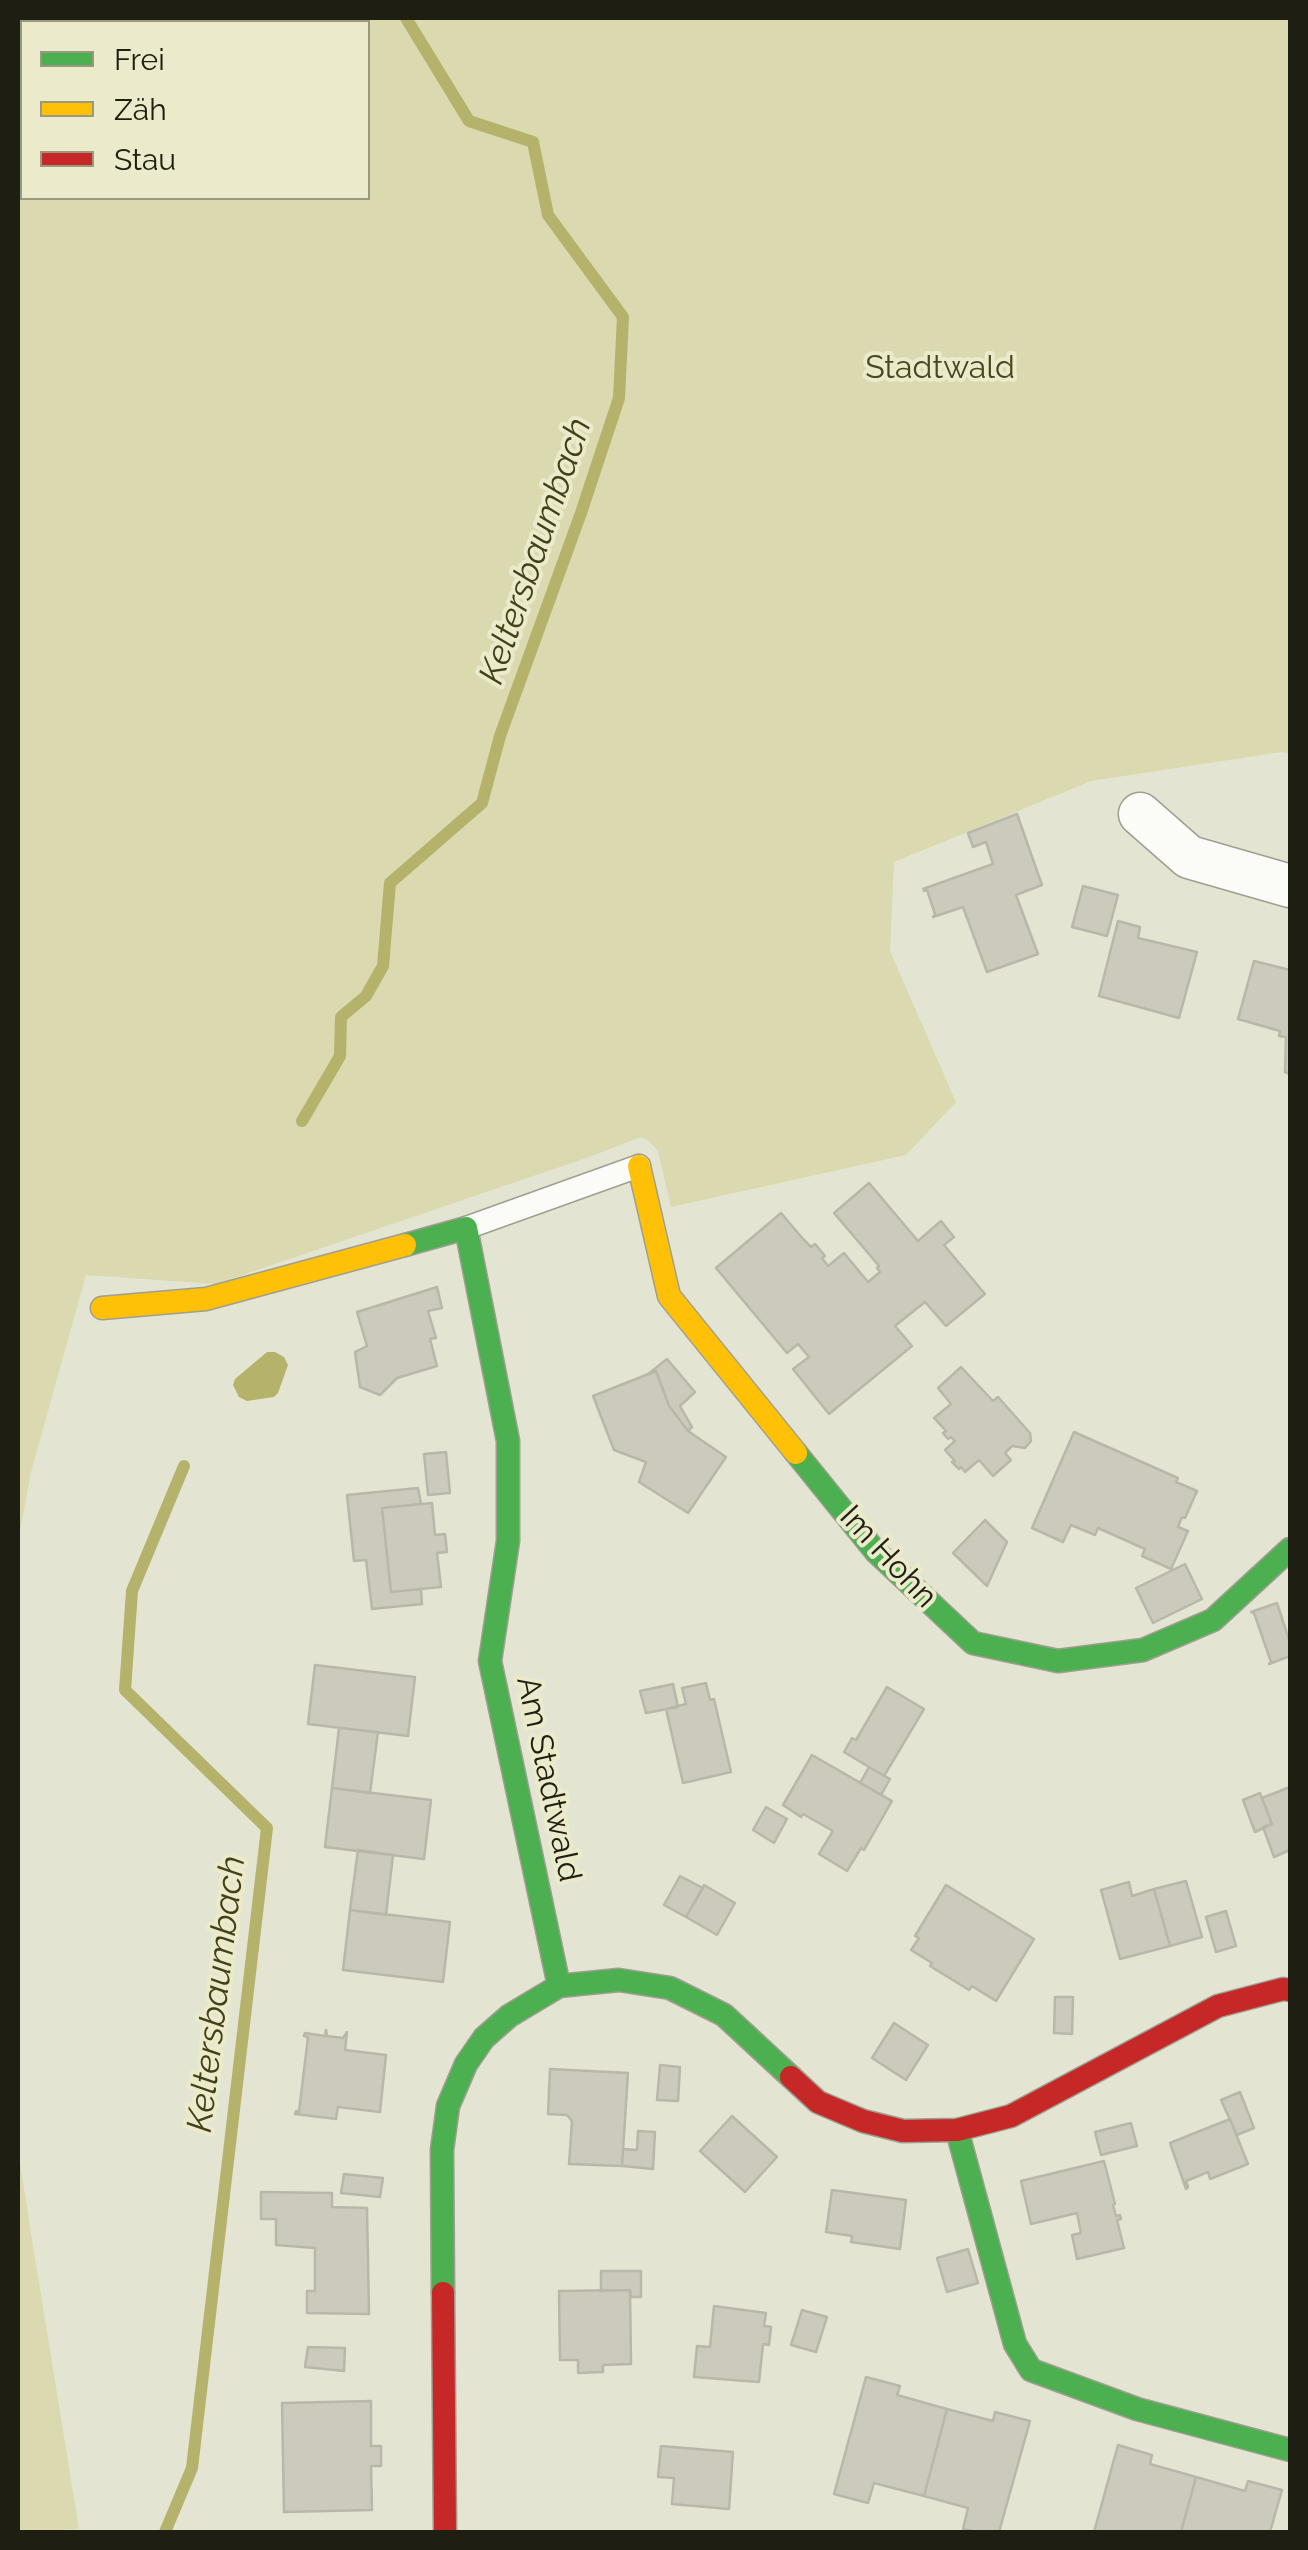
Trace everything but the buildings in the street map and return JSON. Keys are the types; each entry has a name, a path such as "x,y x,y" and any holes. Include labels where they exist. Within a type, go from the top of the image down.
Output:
{"street":[{"path":"1140,814 1189,856 1290,886"},
{"name":"Im Hohn","path":"639,1166 669,1296 876,1552 973,1643 1058,1661 1144,1650 1213,1620 1290,1549"},
{"path":"102,1308 206,1299 466,1228"},
{"name":"Am Stadtwald","path":"466,1228 508,1441 508,1541 490,1661 559,1986"},
{"path":"445,2532 442,2150 448,2106 466,2064 484,2038 509,2016 559,1986 619,1980 670,1988 724,2015 818,2102 863,2121 904,2131 957,2130 1011,2116 1218,2006 1290,1990"},
{"path":"957,2130 1015,2344 1031,2370 1137,2409 1290,2450"}],"lane":[{"path":"466,1228 639,1166"}],"green space":[{"name":"Stadtwald","path":"18,18 1290,18 1290,753 1091,781 894,862 890,951 956,1102 906,1155 671,1207 658,1151 641,1137 216,1284 86,1275 31,1472 18,1542"},
{"path":"18,2150 34,2252 79,2529 18,2532"}],"shaded area":[{"path":"267,1352 284,1357 288,1365 278,1393 247,1401 239,1397 233,1385 235,1379"}],"waterway":[{"name":"Keltersbaumbach","path":"302,1121 340,1056 341,1017 366,996 383,966 390,883 482,803 500,736 619,398 623,317 548,215 533,142 469,121 406,18"},
{"name":"Keltersbaumbach","path":"165,2532 192,2468 267,1828 125,1690 132,1591 184,1466"}],"traffic: fast":[{"path":"405,1245 466,1228 508,1441 508,1541 490,1661 559,1986"},
{"path":"796,1453 876,1552 973,1643 1058,1661 1143,1650 1213,1620 1290,1549"},
{"path":"443,2293 442,2150 448,2106 466,2064 484,2038 509,2016 559,1986 619,1980 670,1988 724,2015 791,2077"},
{"path":"957,2130 1015,2344 1031,2370 1137,2409 1290,2450"}],"traffic: slow":[{"path":"639,1166 669,1296 796,1453"},
{"path":"102,1308 206,1299 405,1245"}],"traffic: jam":[{"path":"791,2077 818,2102 863,2121 903,2131 957,2130 1011,2116 1218,2006 1290,1990"},
{"path":"443,2293 445,2532"}]}
